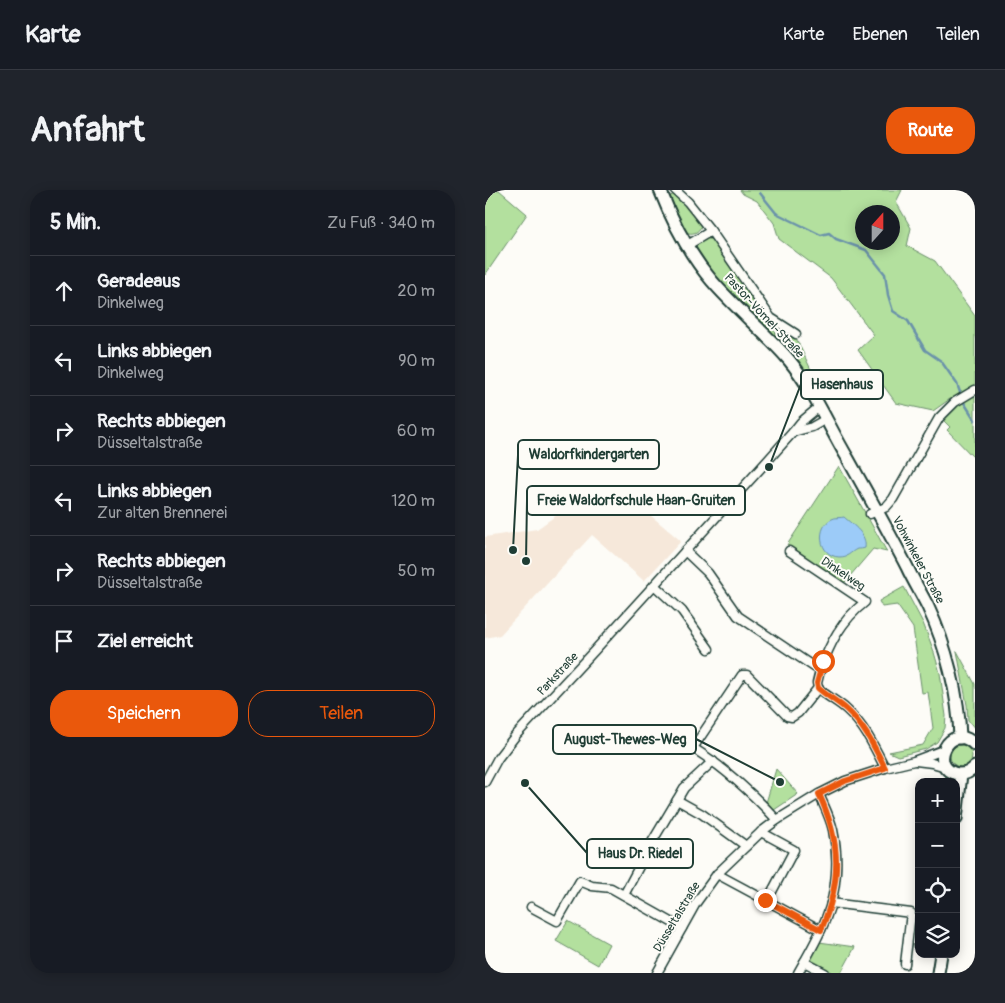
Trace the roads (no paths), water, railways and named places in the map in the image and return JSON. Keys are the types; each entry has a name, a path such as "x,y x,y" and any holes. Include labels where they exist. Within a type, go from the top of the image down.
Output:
{"main road":[{"name":"Pastor-Vömel-Straße","path":"660,190 670,216 686,246 713,282 789,360 819,407"},
{"name":"Vohwinkeler Straße","path":"819,407 873,512 928,607 948,660 953,682 960,738"},
{"path":"975,745 970,740 960,738 950,741 943,750 946,767 951,772 961,774 969,772 975,767"},
{"path":"960,783 961,774"},
{"path":"938,973 940,958"}],"street":[{"name":"Pastor-Vömel-Straße","path":"675,190 689,202 711,231 771,318 796,334"},
{"path":"686,246 711,231"},
{"path":"873,512 886,507 893,499 939,418 955,402 975,390"},
{"name":"Parkstraße","path":"485,782 498,758 516,735 801,422 819,407"},
{"path":"793,432 812,427 826,420"},
{"path":"685,551 708,573 739,616 820,671"},
{"name":"Dinkelweg","path":"789,551 865,602 848,617 835,636 820,671 817,683 818,688"},
{"path":"654,585 682,611 709,649"},
{"path":"777,820 733,776 693,748 742,675 747,674 787,716 793,717 818,688 835,699 854,717 871,739 885,768"},
{"name":"Düsseltalstraße","path":"657,973 696,903 717,874 761,832 819,794 845,781 914,761 943,750"},
{"path":"624,895 684,788 713,761"},
{"name":"Düsseltalstraße","path":"914,761 946,767"},
{"path":"798,973 821,930 835,885 837,865 833,829 819,794"},
{"path":"677,800 703,814 746,846"},
{"path":"761,832 794,850 767,901"},
{"name":"Düsseltalstraße","path":"717,874 821,930"},
{"path":"531,907 557,921 579,881 592,886 611,888 682,928"},
{"path":"831,902 911,913 905,964"},
{"path":"804,962 825,973"}],"water":[{"path":"844,517 862,534 865,548 857,549 847,556 839,557 827,552 823,546 822,534 823,528 833,518"}],"waterway":[{"path":"760,193 776,213 821,235 829,233 836,239 866,250 885,274 888,295 893,311 908,321 925,350 941,361 957,384 961,395"},
{"path":"963,401 975,420"}],"place":[{"name":"Hasenhaus","path":"769,467"},
{"name":"Waldorfkindergarten","path":"513,550"},
{"name":"Freie Waldorfschule Haan-Gruiten","path":"526,561"},
{"name":"August-Thewes-Weg","path":"780,782"},
{"name":"Haus Dr. Riedel","path":"525,783"}]}
